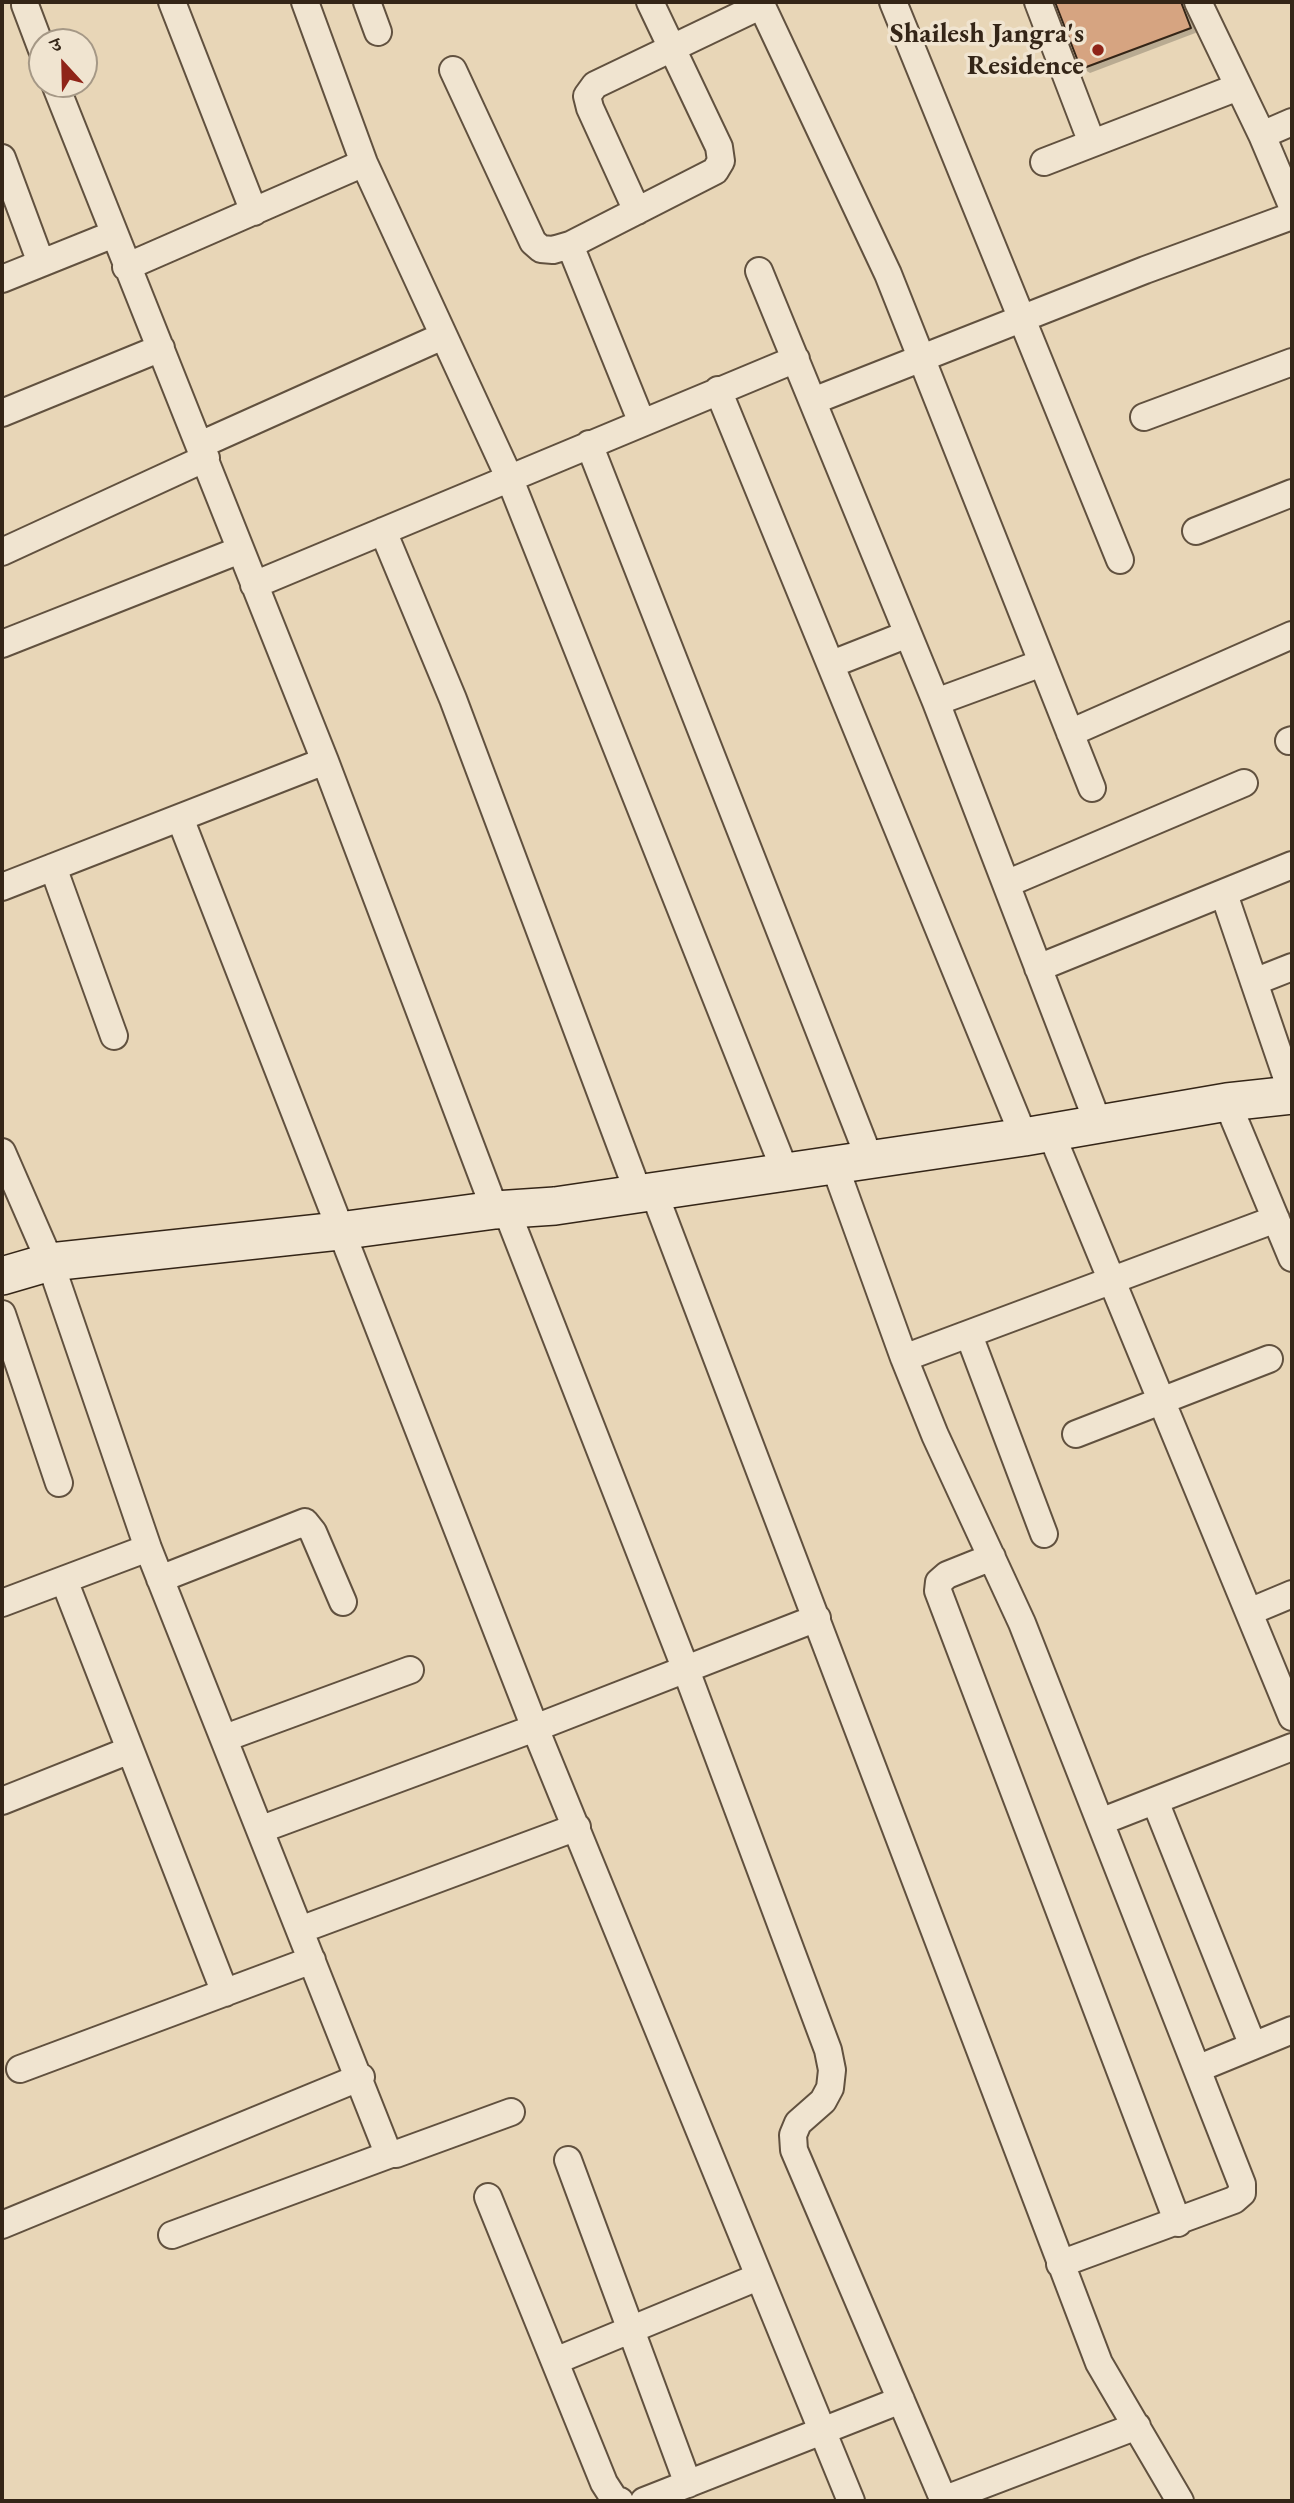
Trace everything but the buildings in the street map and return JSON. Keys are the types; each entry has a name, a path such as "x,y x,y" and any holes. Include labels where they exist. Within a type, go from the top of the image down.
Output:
{"street":[{"path":"172,2 254,212"},
{"path":"305,2 364,163 509,477 785,1171"},
{"path":"367,2 378,33"},
{"path":"453,70 533,242 541,249 553,250 570,245 715,171 721,161 719,147 650,2"},
{"path":"893,2 1120,560"},
{"path":"1038,2 1092,143"},
{"path":"637,211 587,96 595,85 761,4 888,274 1092,788"},
{"path":"1207,4 1238,87 1292,206"},
{"path":"17,6 30,28"},
{"path":"1044,162 1238,87"},
{"path":"61,98 126,267 203,452 500,1210 686,1670 828,2050 832,2070 830,2088 823,2101 797,2123 793,2134 794,2150 943,2501 1137,2426"},
{"path":"1262,135 1292,122"},
{"path":"2,158 41,263"},
{"path":"126,267 364,163"},
{"path":"813,401 921,357 1292,216"},
{"path":"2,279 114,234"},
{"path":"570,245 642,423"},
{"path":"759,271 936,702 1098,1123"},
{"path":"2,552 443,336"},
{"path":"2,413 161,348"},
{"path":"254,584 796,359"},
{"path":"1144,417 1292,362"},
{"path":"718,390 832,664 1037,1134 1114,1281 1292,1717"},
{"path":"589,444 870,1160"},
{"path":"1196,531 1292,493"},
{"path":"383,531 453,699 817,1618 1099,2363 1180,2501"},
{"path":"2,644 240,550"},
{"path":"832,664 908,634"},
{"path":"1070,733 1292,635"},
{"path":"936,702 1042,663"},
{"path":"3,884 324,761"},
{"path":"1006,884 1244,783"},
{"path":"180,818 535,1728 851,2501"},
{"path":"1038,968 1292,866"},
{"path":"53,867 114,1036"},
{"path":"2,1276 50,1262 555,1206 1292,1094 1224,894"},
{"path":"1254,982 1292,967"},
{"path":"1227,1102 1292,1258"},
{"path":"2,1152 50,1262 160,1579 391,2154"},
{"path":"834,1164 904,1358 935,1435 1022,1623 1242,2183 1242,2193 1234,2200 1178,2223 1060,2264"},
{"path":"904,1358 1276,1219"},
{"path":"2,1314 59,1483"},
{"path":"969,1335 1044,1534"},
{"path":"1076,1434 1269,1359"},
{"path":"160,1579 305,1522 313,1532 343,1602"},
{"path":"2,1603 148,1548"},
{"path":"992,1557 947,1575 939,1582 938,1591 1178,2223"},
{"path":"64,1580 225,1993"},
{"path":"1249,1612 1292,1594"},
{"path":"261,1829 535,1728 817,1618"},
{"path":"225,1738 410,1670"},
{"path":"1100,1822 1292,1747"},
{"path":"2,1801 130,1750"},
{"path":"1154,1801 1253,2046"},
{"path":"300,1930 577,1827"},
{"path":"20,2069 312,1960"},
{"path":"1197,2069 1292,2030"},
{"path":"2,2225 360,2077"},
{"path":"172,2235 511,2112"},
{"path":"568,2160 688,2484"},
{"path":"488,2197 604,2483 615,2500 620,2501"},
{"path":"555,2361 758,2277"},
{"path":"644,2501 901,2400"}],"place":[{"name":"Shailesh Jangra's Residence","path":"1098,50"}]}
